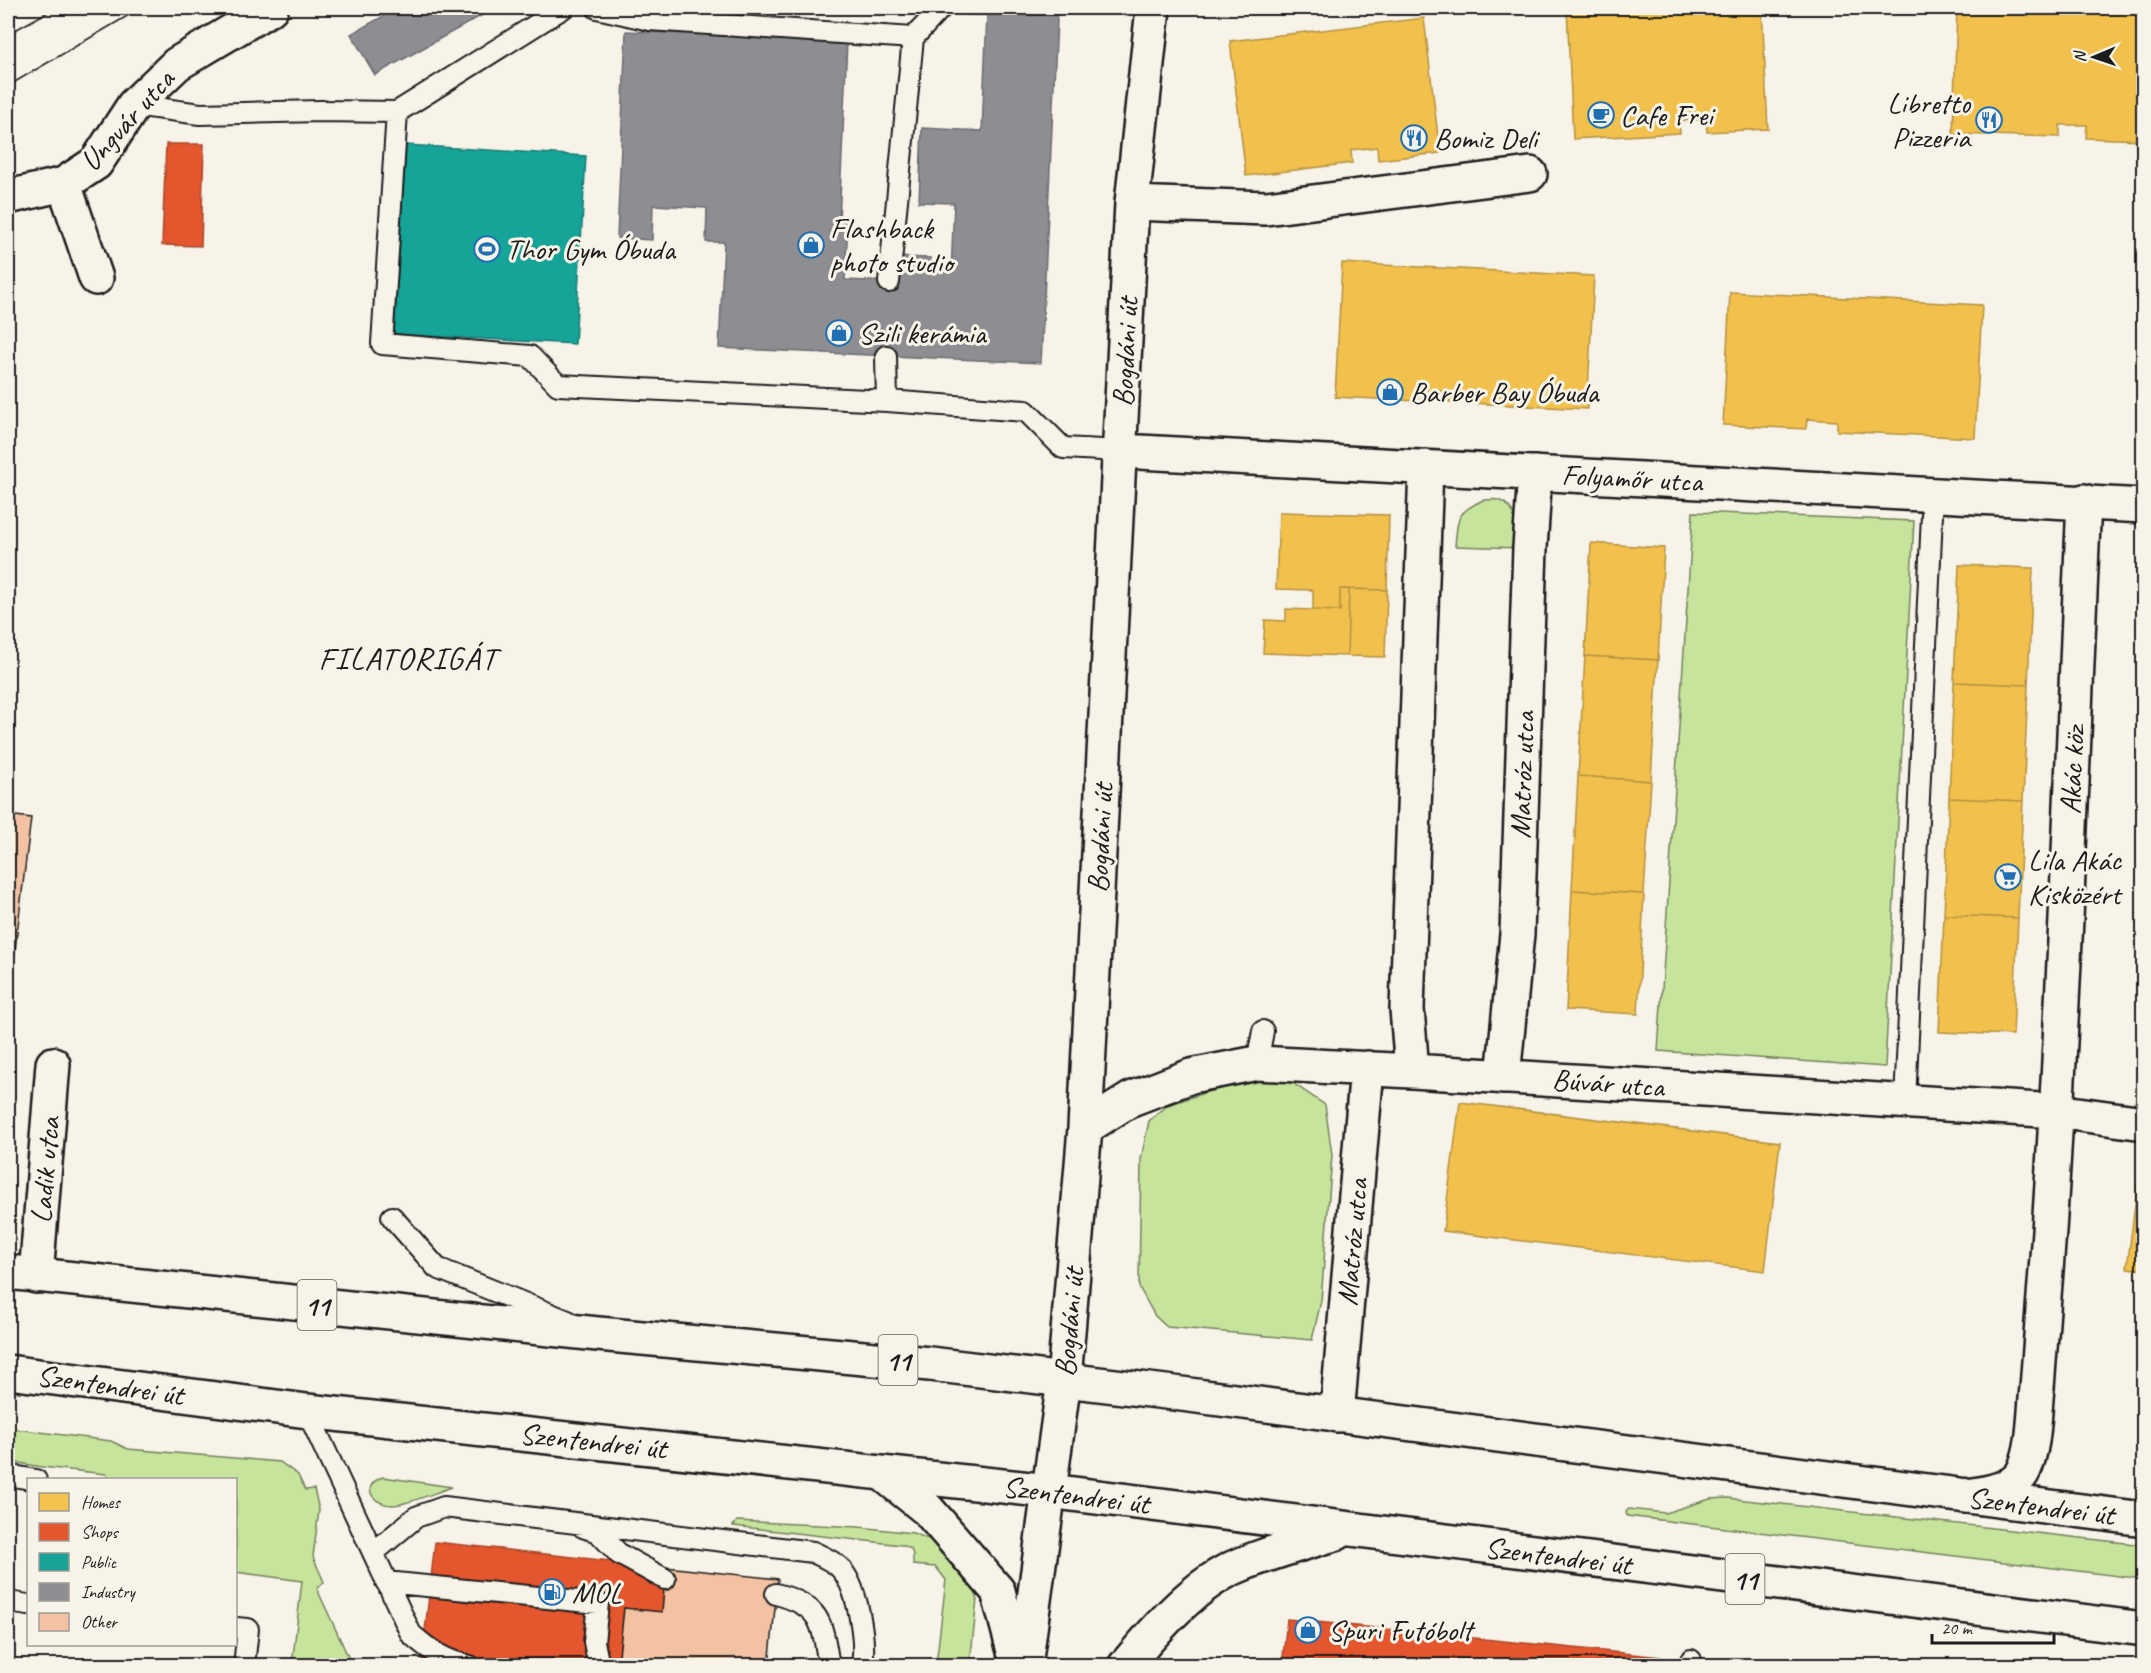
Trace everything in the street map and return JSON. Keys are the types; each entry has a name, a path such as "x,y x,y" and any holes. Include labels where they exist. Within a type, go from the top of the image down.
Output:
{"street":[{"name":"Ungvár utca","path":"8,197 64,184 96,163 134,105 177,64 271,8"},
{"name":"Bogdáni út","path":"1025,1665 1064,1380 1085,1128 1132,203 1153,8"},
{"path":"1132,203 1266,208 1530,174"},
{"path":"64,184 96,278"},
{"name":"Folyamőr utca","path":"1121,451 2144,506"},
{"path":"1412,1071 1407,1009 1426,467"},
{"name":"Matróz utca","path":"1503,1077 1516,934 1530,548 1535,472"},
{"name":"Akác köz","path":"1962,1497 1988,1494 2007,1486 2023,1473 2029,1454 2042,1331 2056,1111 2084,501"},
{"name":"Búvár utca","path":"1085,1128 1131,1099 1191,1077 1257,1063 2056,1111 2144,1123"},
{"name":"Ladik utca","path":"22,1274 53,1064"},
{"name":"Matróz utca","path":"1337,1415 1367,1068"},
{"name":"Szentendrei út","path":"22,1274 598,1334 930,1364 2144,1519"},
{"name":"Szentendrei út","path":"8,1372 307,1411 1049,1491 2144,1629"},
{"path":"883,1474 928,1510 998,1591 1018,1665"},
{"path":"1125,1665 1158,1626 1178,1608 1204,1586 1238,1565 1346,1530"}],"lane":[{"path":"134,105 200,114 398,112 563,8"},
{"path":"597,8 650,20 913,38"},
{"path":"889,282 913,38 941,8"},
{"path":"398,112 382,344 530,356 558,386 887,401 1026,411 1063,448 1121,451"},
{"path":"886,356 887,401"},
{"path":"1905,1102 1933,493"},
{"path":"1257,1063 1263,1031"},
{"path":"392,1217 437,1268 598,1334"},
{"path":"307,1411 411,1634 432,1652 456,1663 470,1665"},
{"path":"8,1475 29,1478"},
{"path":"373,1553 416,1517 444,1507 813,1552 839,1567 854,1592 864,1652 862,1665"},
{"path":"566,1521 598,1532 619,1554 665,1579"},
{"path":"386,1582 598,1604 594,1642 599,1665"},
{"path":"776,1594 797,1600 813,1610 823,1631 829,1665"},
{"path":"8,1602 27,1605"},
{"path":"237,1628 248,1629 244,1665"}],"green space":[{"path":"1483,500 1498,500 1510,508 1516,520 1519,548 1455,546 1460,517"},
{"path":"1693,512 1914,521 1885,1067 1658,1051"},
{"path":"1246,1079 1291,1082 1325,1105 1332,1155 1321,1301 1312,1340 1167,1327 1155,1316 1139,1287 1141,1159 1149,1121 1168,1105"},
{"path":"8,1428 111,1441 128,1449 280,1462 298,1475 305,1490 314,1489 319,1510 313,1557 324,1582 317,1589 352,1665 292,1665 302,1581 237,1572 237,1478 109,1478 106,1474 8,1461"},
{"path":"383,1477 452,1487 407,1502 387,1504 375,1499 370,1490 376,1481"},
{"path":"1728,1498 2143,1545 2143,1579 1627,1516 1626,1512 1629,1509 1665,1513 1710,1499"},
{"path":"737,1521 859,1527 913,1533 939,1543 974,1583 977,1599 970,1665 936,1665 946,1580 936,1567 913,1565 911,1549 902,1545 733,1526"}],"building: Homes":[{"path":"1567,8 1762,8 1768,129 1707,132 1706,119 1679,121 1680,133 1573,139"},
{"path":"1957,8 2144,8 2144,140 2086,138 2087,125 2060,125 2060,137 1953,134"},
{"path":"1424,18 1440,153 1378,160 1377,147 1351,150 1352,163 1246,176 1230,41"},
{"path":"1342,263 1594,276 1587,409 1449,402 1449,392 1419,390 1418,401 1335,397"},
{"path":"1730,292 1982,305 1975,438 1837,431 1837,421 1807,419 1806,429 1723,425"},
{"path":"1279,512 1389,515 1387,590 1340,589 1340,611 1313,610 1313,590 1276,589"},
{"path":"1591,543 1664,548 1658,660 1585,656"},
{"path":"1959,565 2033,568 2028,685 1954,682"},
{"path":"1340,589 1349,589 1347,656 1263,653 1265,620 1286,621 1286,609 1340,611"},
{"path":"1349,589 1387,590 1385,657 1347,656"},
{"path":"1585,656 1658,660 1651,781 1578,776"},
{"path":"1954,682 2028,685 2023,801 1949,798"},
{"path":"1578,776 1651,781 1644,894 1572,890"},
{"path":"1949,798 2023,801 2018,918 1944,915"},
{"path":"1572,890 1644,894 1638,1014 1566,1010"},
{"path":"1944,915 2018,918 2013,1035 1939,1032"},
{"path":"1460,1102 1780,1142 1765,1271 1443,1231"},
{"path":"2138,1181 2144,1181 2144,1270 2127,1268"}],"building: Shops":[{"path":"166,144 204,144 201,246 162,245"},
{"path":"435,1542 666,1567 662,1612 624,1608 618,1666 421,1666"},
{"path":"1287,1619 1661,1657 1660,1666 1282,1666"}],"building: Public":[{"path":"406,145 586,156 575,344 394,334"}],"building: Industry":[{"path":"398,8 495,8 375,75 351,34"},
{"path":"968,8 1054,8 1057,19 1041,363 719,348 724,242 706,242 707,208 653,205 652,240 617,238 626,31 847,41 839,222 848,222 845,280 895,282 896,257 931,258 930,271 951,272 954,203 919,202 922,128 982,131 987,15 968,15"}],"building: Other":[{"path":"8,815 31,818 13,967 8,967"},
{"path":"666,1567 778,1579 769,1666 618,1666 624,1608 662,1612"}],"tram line":[{"path":"8,34 55,8"},
{"path":"8,86 141,8"}],"place":[{"name":"Cafe Frei","path":"1601,115"},
{"name":"Libretto Pizzeria","path":"1989,120"},
{"name":"Bomiz Deli","path":"1414,138"},
{"name":"Flashback photo studio","path":"811,245"},
{"name":"Thor Gym Óbuda","path":"487,249"},
{"name":"Szili kerámia","path":"839,333"},
{"name":"Barber Bay Óbuda","path":"1390,392"},
{"name":"Lila Akác Kisközért","path":"2008,877"},
{"name":"MOL","path":"552,1592"},
{"name":"Spuri Futóbolt","path":"1308,1630"}],"district":[{"name":"FILATORIGÁT","path":"408,658"}]}
